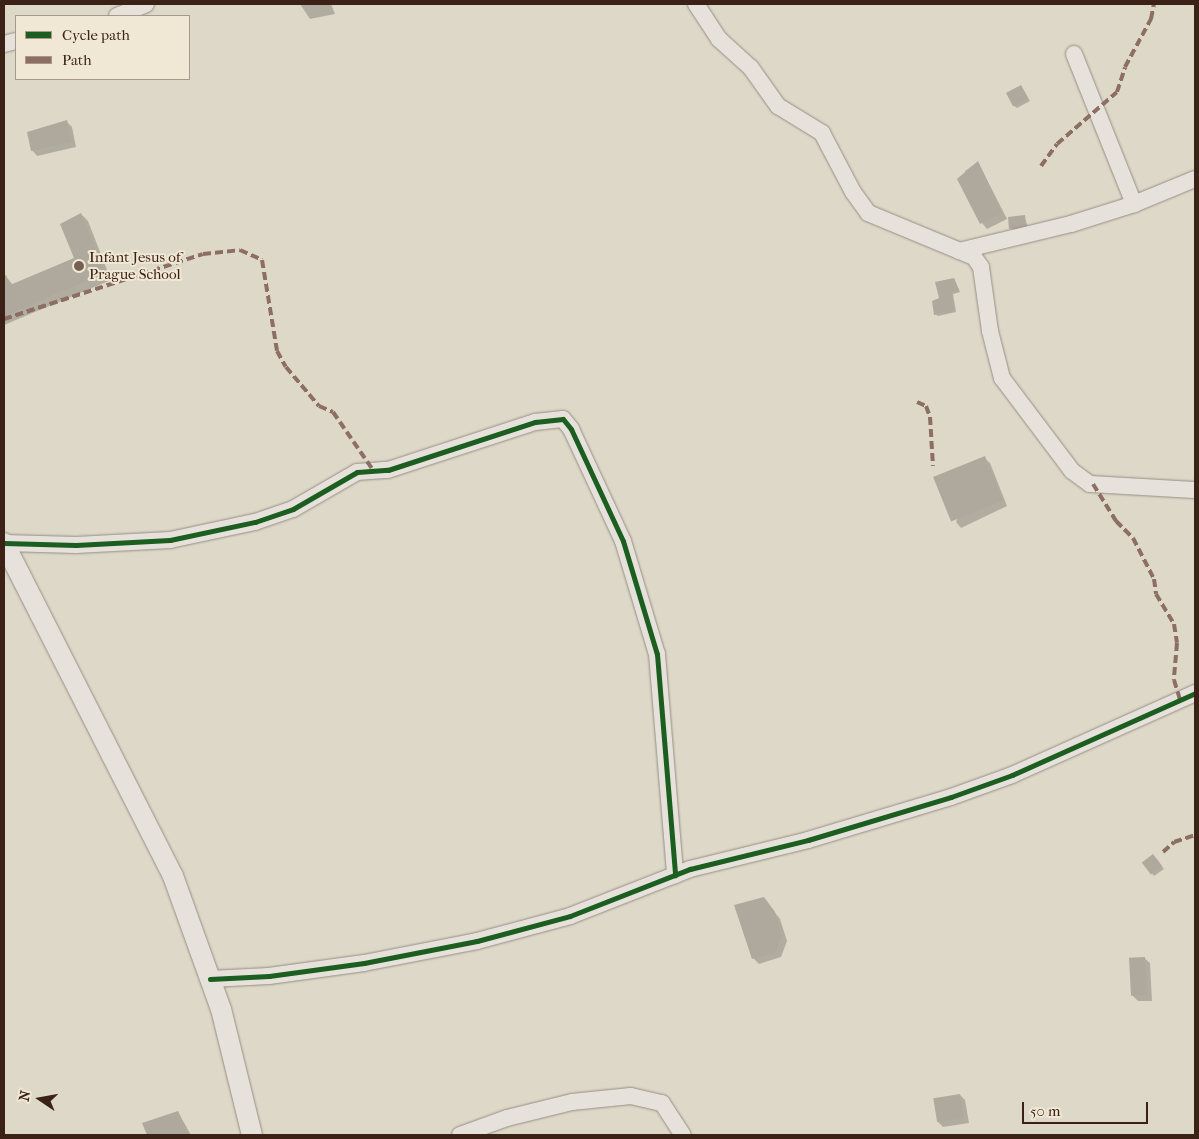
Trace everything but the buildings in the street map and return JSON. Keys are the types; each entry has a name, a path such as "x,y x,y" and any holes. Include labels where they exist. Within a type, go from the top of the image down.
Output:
{"street":[{"path":"119,15 146,4"},
{"path":"696,4 719,39 751,68 778,106 822,133 853,192 868,213 932,237 952,253 974,257 981,266 990,331 1002,378 1072,472 1090,484 1195,490"},
{"path":"1074,54 1134,204"},
{"path":"952,253 1017,239 1134,204 1195,179"},
{"path":"252,1135 234,1057 210,978 161,851 4,543 76,545 170,540 255,522 293,509 357,472 388,470 535,422 563,419 571,429 623,541 657,654 675,875"},
{"path":"210,978 293,974 477,941 570,916 675,875 951,797 1012,775 1195,693"},
{"path":"460,1135 507,1118 572,1102 631,1096 662,1103 683,1135"}],"marked path":[{"path":"1041,166 1057,144 1117,92 1125,67 1151,19 1154,4"},
{"path":"4,319 203,254 240,250 262,260 277,351 286,367 319,406 333,412 373,470"},
{"path":"917,402 926,406 930,417 933,466"},
{"path":"1093,484 1116,521 1133,538 1154,579 1156,594 1174,624 1177,643 1174,680 1180,700"},
{"path":"1163,852 1174,842 1195,835"}],"cycle path":[{"path":"4,543 76,545 170,540 255,522 293,509 357,472 388,470 535,422 563,419 571,429 623,541 657,654 675,875"},
{"path":"210,979 269,976 364,963 477,941 570,916 690,869 808,840 951,797 1012,775 1195,693"}],"place":[{"name":"Infant Jesus of Prague School","path":"79,266"}]}
